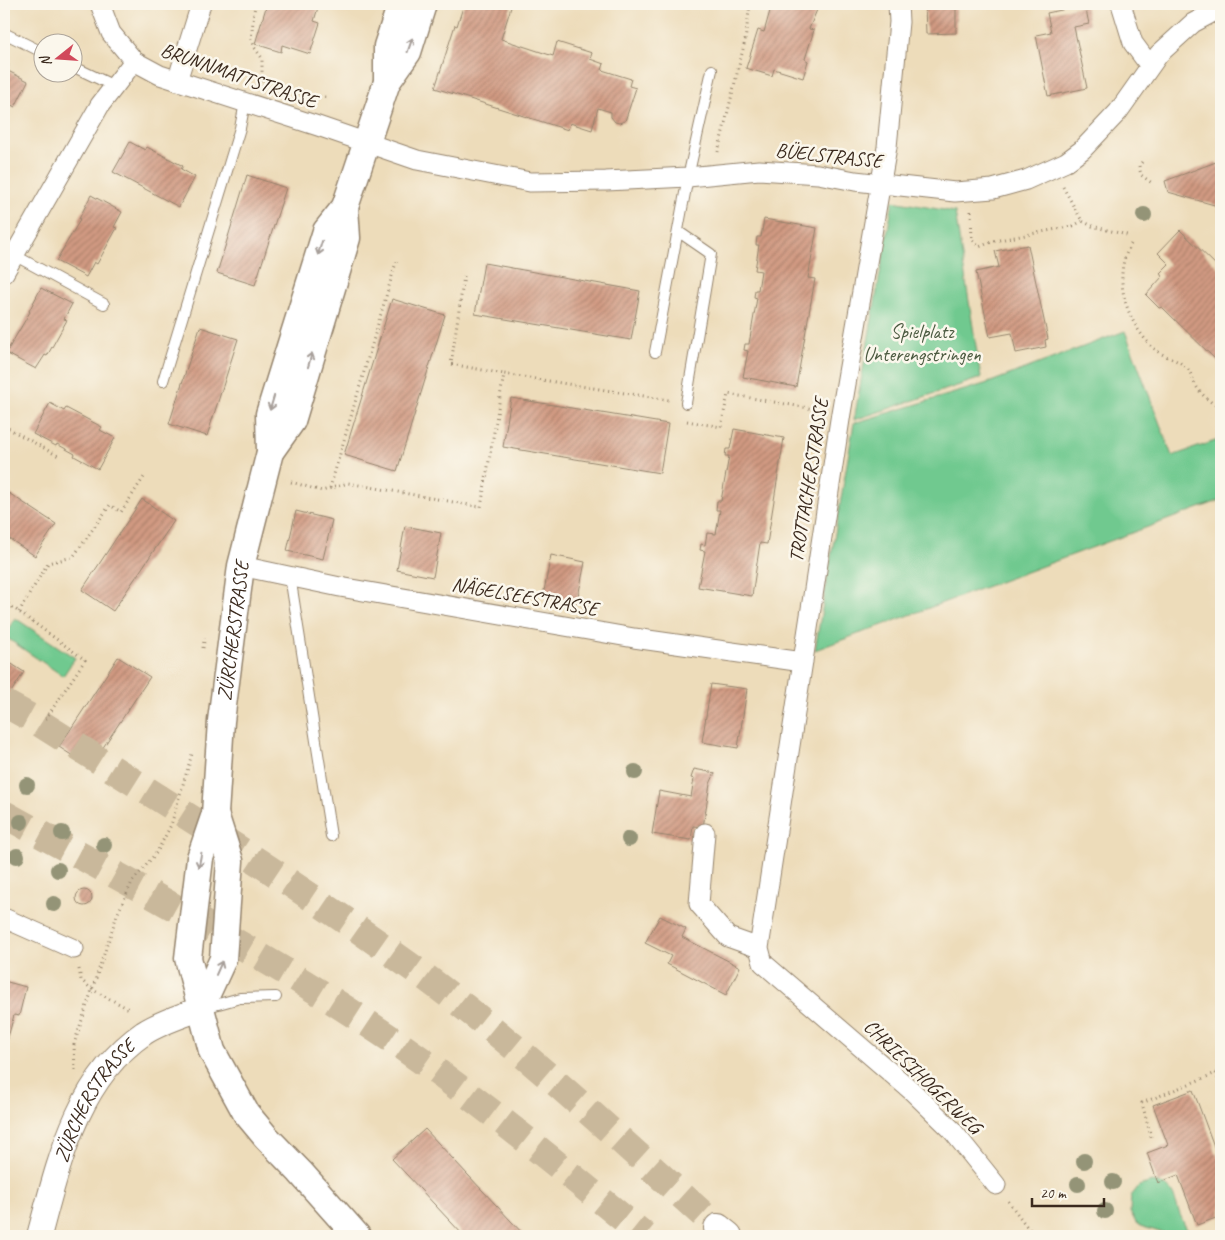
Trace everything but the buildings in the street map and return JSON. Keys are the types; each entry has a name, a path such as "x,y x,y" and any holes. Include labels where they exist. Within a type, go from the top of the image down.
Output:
{"main road":[{"name":"ZÜRCHERSTRASSE","path":"387,82 388,46 401,4"},
{"name":"ZÜRCHERSTRASSE","path":"200,1009 188,958 200,858 215,814 221,721 240,566 270,452 269,414 326,231 345,207 387,82 408,52 423,4"},
{"name":"ZÜRCHERSTRASSE","path":"200,1009 223,958 230,870 230,861 215,814"},
{"path":"200,1009 212,1051 246,1113 357,1236"}],"street":[{"name":"BRUNNMATTSTRASSE","path":"100,4 111,33 134,61 160,75 366,143"},
{"path":"177,81 201,4"},
{"name":"TROTTACHERSTRASSE","path":"761,956 841,413 887,147 898,32 898,4"},
{"path":"1121,4 1133,43 1150,66"},
{"name":"BÜELSTRASSE","path":"366,143 417,160 530,182 606,182 759,170 818,174 956,192 993,189 1048,171 1066,162 1082,150 1104,128 1127,100 1159,54 1193,23 1221,8"},
{"path":"4,273 100,106 134,61"},
{"name":"NÄGELSEESTRASSE","path":"240,566 340,587 634,638 803,662"},
{"path":"705,833 699,904 728,937 761,956"},
{"path":"4,918 74,949"},
{"name":"CHRIESIHOGERWEG","path":"761,956 932,1110 951,1129 996,1185"},
{"name":"ZÜRCHERSTRASSE","path":"39,1236 55,1176 77,1115 95,1084 118,1054 144,1033 161,1024 200,1009"}],"lane":[{"path":"4,33 32,47"},
{"path":"655,352 688,177 712,70"},
{"path":"82,71 114,86"},
{"path":"163,382 240,128 245,103"},
{"path":"679,232 711,254 686,403"},
{"path":"14,255 104,304"},
{"path":"290,576 331,836"},
{"path":"200,1009 240,998 276,997"}],"path":[{"path":"255,4 251,39 262,58 262,85 270,87"},
{"path":"719,174 718,155 745,41 750,4"},
{"path":"278,89 326,97"},
{"path":"1142,162 1139,166 1141,175 1152,183"},
{"path":"1048,171 1054,184 1062,184 1082,221 1092,226 1127,235"},
{"path":"970,192 972,239 979,247 994,241 1073,226 1082,221"},
{"path":"1131,244 1123,262 1122,274 1124,295 1131,316 1147,341 1166,357 1181,363 1189,370 1200,392 1208,401 1221,408"},
{"path":"330,488 396,259"},
{"path":"464,276 451,364 686,403 683,420 721,427 728,394 841,413"},
{"path":"290,482 322,491 348,483 481,507 504,374"},
{"path":"4,426 60,457"},
{"path":"19,612 48,563 73,557 110,504 121,512 144,477"},
{"path":"4,601 85,660 45,720"},
{"path":"202,650 205,631"},
{"path":"74,1045 116,915 132,882 157,852 171,825 192,751"},
{"path":"74,949 81,980 93,990 128,1009"},
{"path":"1151,1136 1142,1103 1216,1073 1221,1087"},
{"path":"996,1185 1027,1227 1036,1236"},
{"path":"4,1211 10,1212 5,1236"}],"green space":[{"name":"Spielplatz Unterengstringen","path":"893,201 955,212 981,378 854,420"},
{"path":"1125,331 1172,456 1221,439 1221,500 815,650 854,423 988,383"},
{"path":"15,618 75,658 63,676 4,636"},
{"path":"1152,1182 1166,1186 1173,1194 1179,1212 1192,1236 1168,1236 1136,1223 1130,1211 1131,1196 1139,1186"}],"tunnel":[{"path":"4,703 33,719 229,843 326,907 421,974 536,1065 718,1228"},
{"path":"4,814 207,926 356,1016 466,1093 645,1236"}]}
